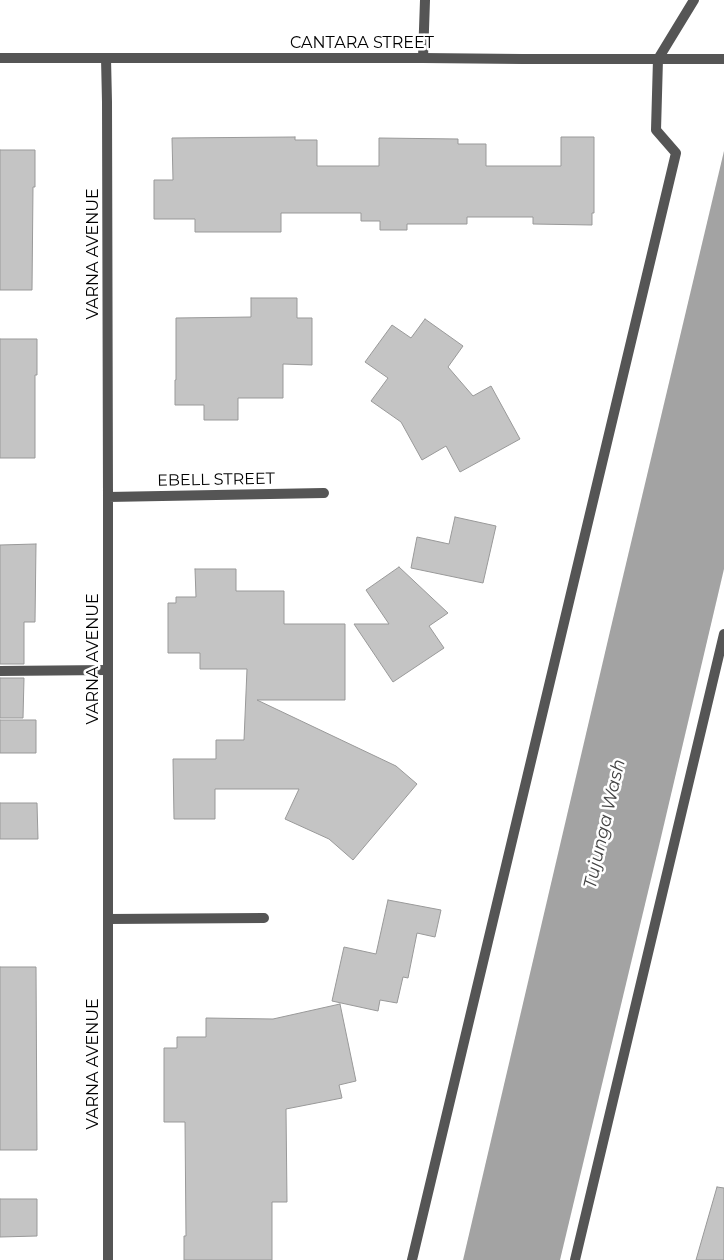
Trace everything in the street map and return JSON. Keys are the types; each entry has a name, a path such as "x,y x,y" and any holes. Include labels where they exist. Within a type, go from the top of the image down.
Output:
{"street":[{"path":"423,58 425,0"},
{"path":"412,1260 676,153 656,130 658,60 694,0"},
{"name":"CANTARA STREET","path":"0,58 724,59"},
{"name":"VARNA AVENUE","path":"106,58 108,1260"},
{"name":"EBELL STREET","path":"108,497 324,493"},
{"path":"576,1260 724,634"},
{"path":"0,671 108,670"},
{"path":"108,919 264,918"}],"water":[{"name":"Tujunga Wash","path":"724,151 724,569 658,850 560,1260 463,1260 611,627"}],"building":[{"path":"295,137 295,140 317,140 317,166 379,166 379,138 458,139 458,144 486,144 486,166 561,166 561,137 594,137 594,213 592,213 592,225 533,224 533,217 467,217 467,224 407,224 407,230 380,230 380,221 361,221 361,213 281,213 281,232 195,232 195,219 154,219 154,180 173,180 172,138"},
{"path":"0,150 35,150 32,290 0,290"},
{"path":"251,298 297,298 297,318 312,318 312,365 283,364 283,398 238,398 238,420 204,420 204,405 175,405 176,318 251,317"},
{"path":"425,319 463,346 448,367 473,396 491,386 520,439 460,472 446,446 422,460 401,422 371,401 388,378 365,362 392,325 411,338"},
{"path":"0,339 37,339 35,458 0,458"},
{"path":"455,517 496,526 483,583 411,568 417,537 449,544"},
{"path":"36,544 35,622 24,622 24,664 0,664 0,545"},
{"path":"399,567 448,613 429,626 444,648 393,682 354,624 389,624 366,590"},
{"path":"195,569 236,569 236,591 284,591 284,624 345,624 345,700 257,700 396,766 417,784 353,860 329,839 285,819 299,789 215,789 215,819 174,819 173,759 216,759 216,740 244,740 247,669 200,669 200,653 168,653 168,603 176,603 176,597 196,597"},
{"path":"0,678 24,678 23,718 0,718"},
{"path":"0,720 36,720 36,753 0,753"},
{"path":"0,803 37,803 38,839 0,839"},
{"path":"388,900 441,910 435,937 417,933 408,978 403,977 397,1003 380,1000 378,1011 332,1001 344,947 376,954"},
{"path":"0,967 36,967 37,1150 0,1150"},
{"path":"340,1004 356,1081 339,1085 342,1098 286,1109 287,1202 272,1202 272,1260 184,1260 184,1236 186,1236 185,1122 164,1122 164,1048 177,1048 177,1037 206,1037 206,1018 273,1019"},
{"path":"717,1187 724,1188 724,1260 696,1260"},
{"path":"0,1199 37,1199 37,1236 0,1237"}]}
